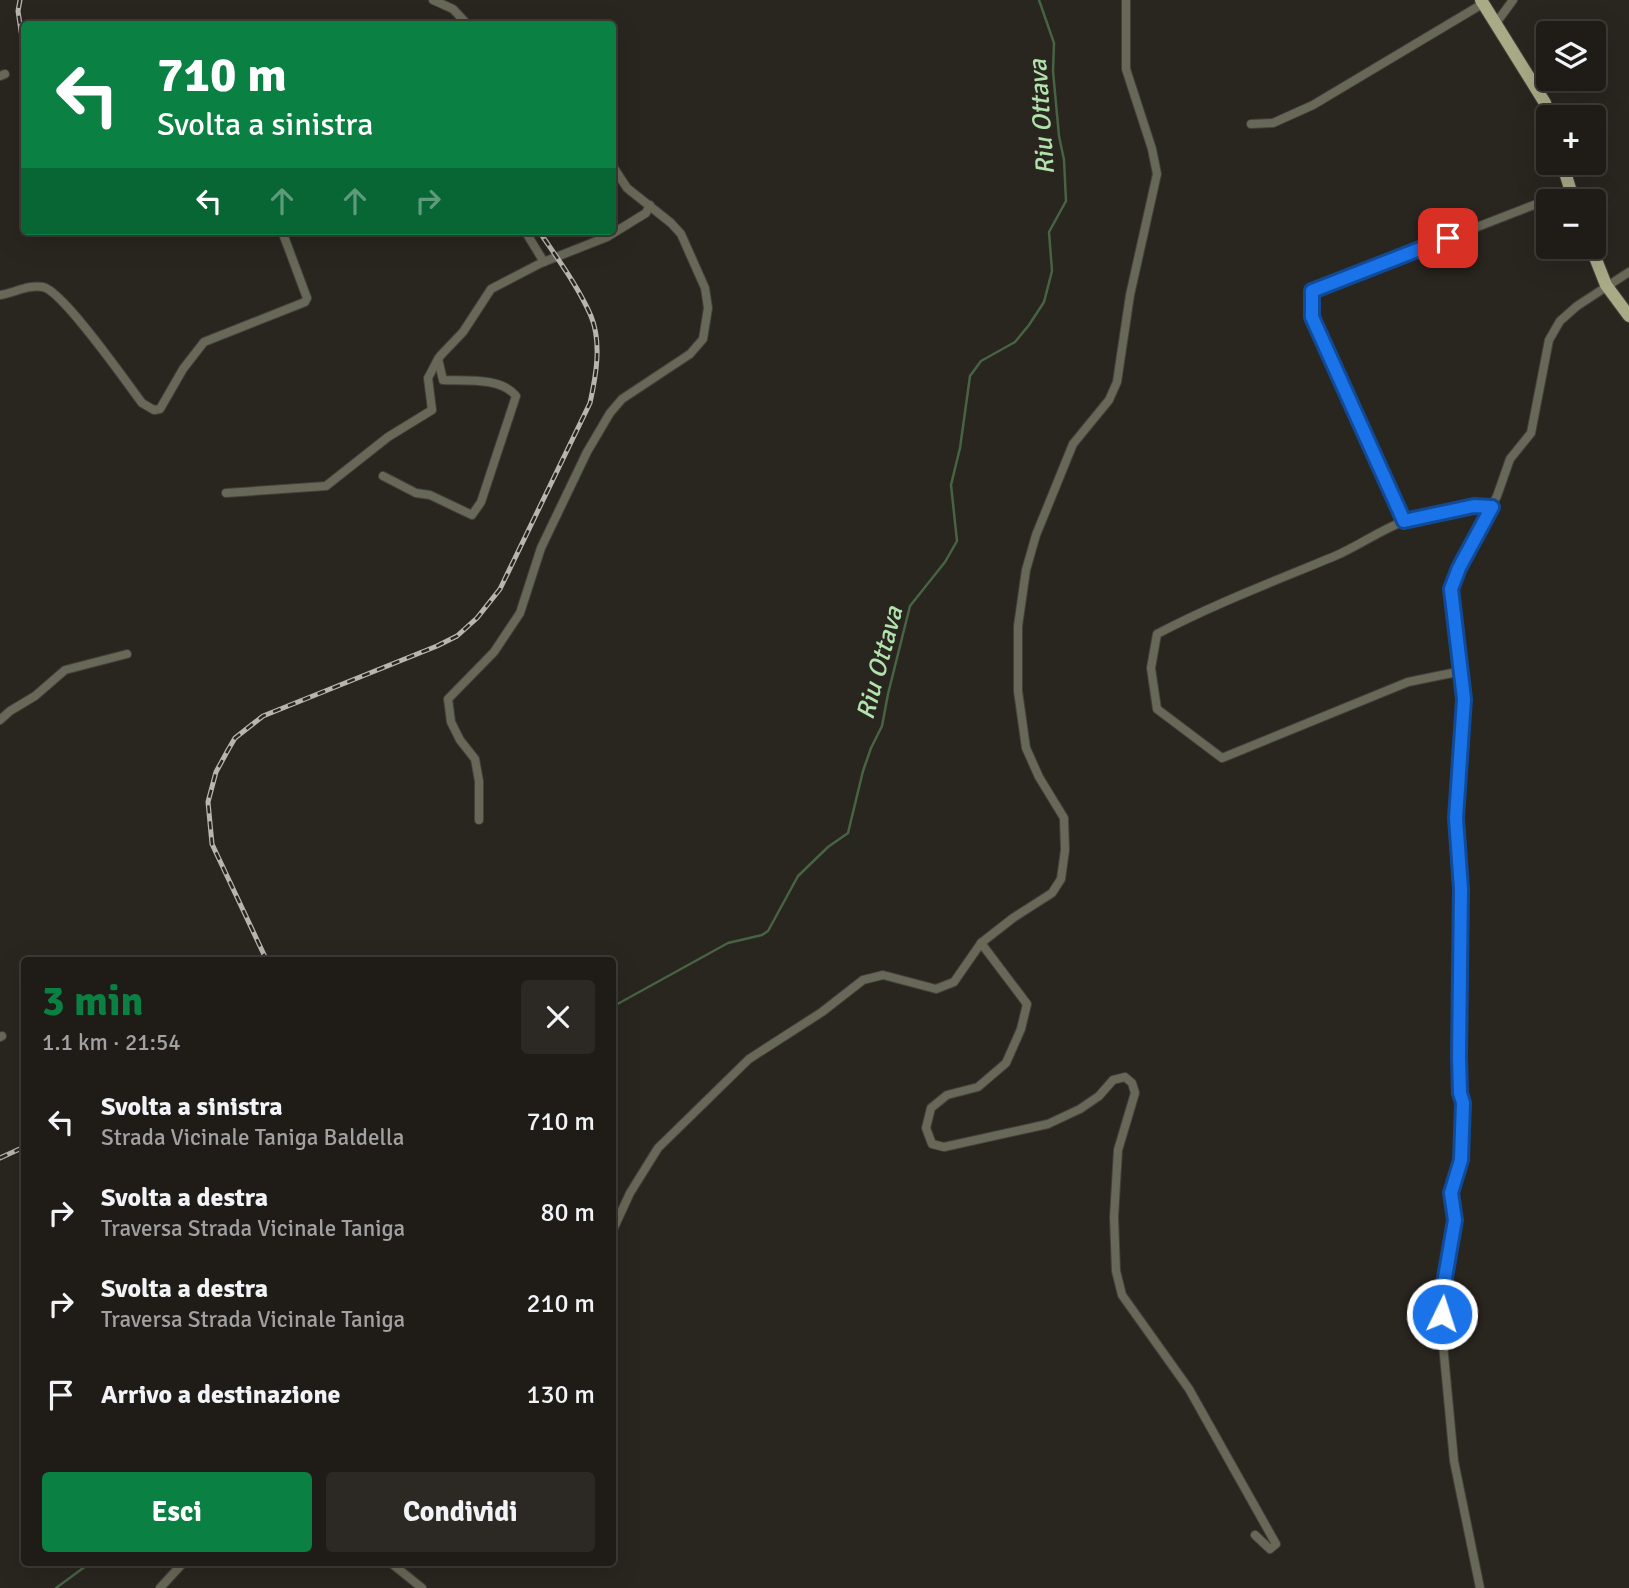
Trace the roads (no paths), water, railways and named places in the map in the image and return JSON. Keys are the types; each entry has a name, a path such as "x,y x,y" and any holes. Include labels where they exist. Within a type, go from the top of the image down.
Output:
{"main road":[{"path":"1482,2 1546,105"},
{"path":"1596,259 1606,285 1629,316"}],"street":[{"path":"433,0 453,9 464,21"},
{"path":"616,1224 630,1193 658,1148 749,1059 822,1012 863,980 883,975 936,989 954,982 981,943 1052,893 1061,880 1065,850 1064,818 1039,777 1026,748 1018,691 1018,626 1026,570 1036,535 1073,444 1109,400 1117,382 1130,295 1157,174 1152,149 1126,69 1126,0"},
{"path":"1496,23 1514,0"},
{"path":"1251,124 1273,123 1313,105 1482,2"},
{"path":"479,820 479,781 475,759 460,740 451,722 448,699 495,652 520,613 541,548 587,452 610,413 622,400 690,354 703,339 708,307 701,277 681,234 627,188 616,171"},
{"path":"616,231 646,213 650,205"},
{"path":"1404,521 1312,317 1312,291 1536,209"},
{"path":"0,295 34,287 49,289 75,317 142,404 154,410 160,409 183,369 204,342 305,302 307,298 283,235"},
{"path":"527,235 544,262"},
{"path":"226,493 326,486 388,437 432,410 428,378 438,359 463,332 491,289 544,262 610,235"},
{"path":"1585,301 1598,278 1597,263"},
{"path":"1480,1588 1454,1461 1442,1334 1442,1295 1455,1220 1451,1193 1461,1160 1462,1112 1459,1057 1461,889 1456,818 1464,699 1451,589 1459,568 1492,507 1510,458 1531,433 1549,340 1560,321 1606,285 1629,272"},
{"path":"1585,301 1606,294 1618,302"},
{"path":"383,477 472,515 481,502 516,396 510,388 488,383 443,380 438,359"},
{"path":"1462,671 1408,682 1222,758 1157,709 1151,668 1157,634 1273,581 1338,555 1404,521 1474,506 1492,507"},
{"path":"0,720 35,696 65,670 127,654"},
{"path":"981,943 1027,1004 1021,1029 1006,1063 978,1087 947,1095 931,1108 926,1128 932,1144 944,1147 1048,1124 1080,1109 1099,1096 1113,1080 1125,1077 1132,1083 1135,1093 1118,1150 1114,1217 1116,1274 1122,1295 1189,1388 1276,1544 1270,1549 1255,1535"},
{"path":"160,1588 180,1566"},
{"path":"395,1566 422,1588"}],"waterway":[{"name":"Riu Ottava","path":"616,1005 728,943 762,935 768,931 798,876 828,847 848,833 863,771 882,726 910,606 945,562 957,541 951,485 960,448 970,376 981,361 1015,342 1029,325 1044,302 1052,271 1049,232 1066,201 1053,71 1054,43 1039,0"},
{"name":"Riu Ottava","path":"56,1588 86,1566"}],"railway":[{"path":"20,0 18,11 21,31"},
{"path":"265,957 212,844 208,802 216,772 235,738 263,716 457,636 477,618 500,589 590,403 596,371 597,348 591,316 574,283 542,235"},
{"path":"0,1158 21,1148"}]}
